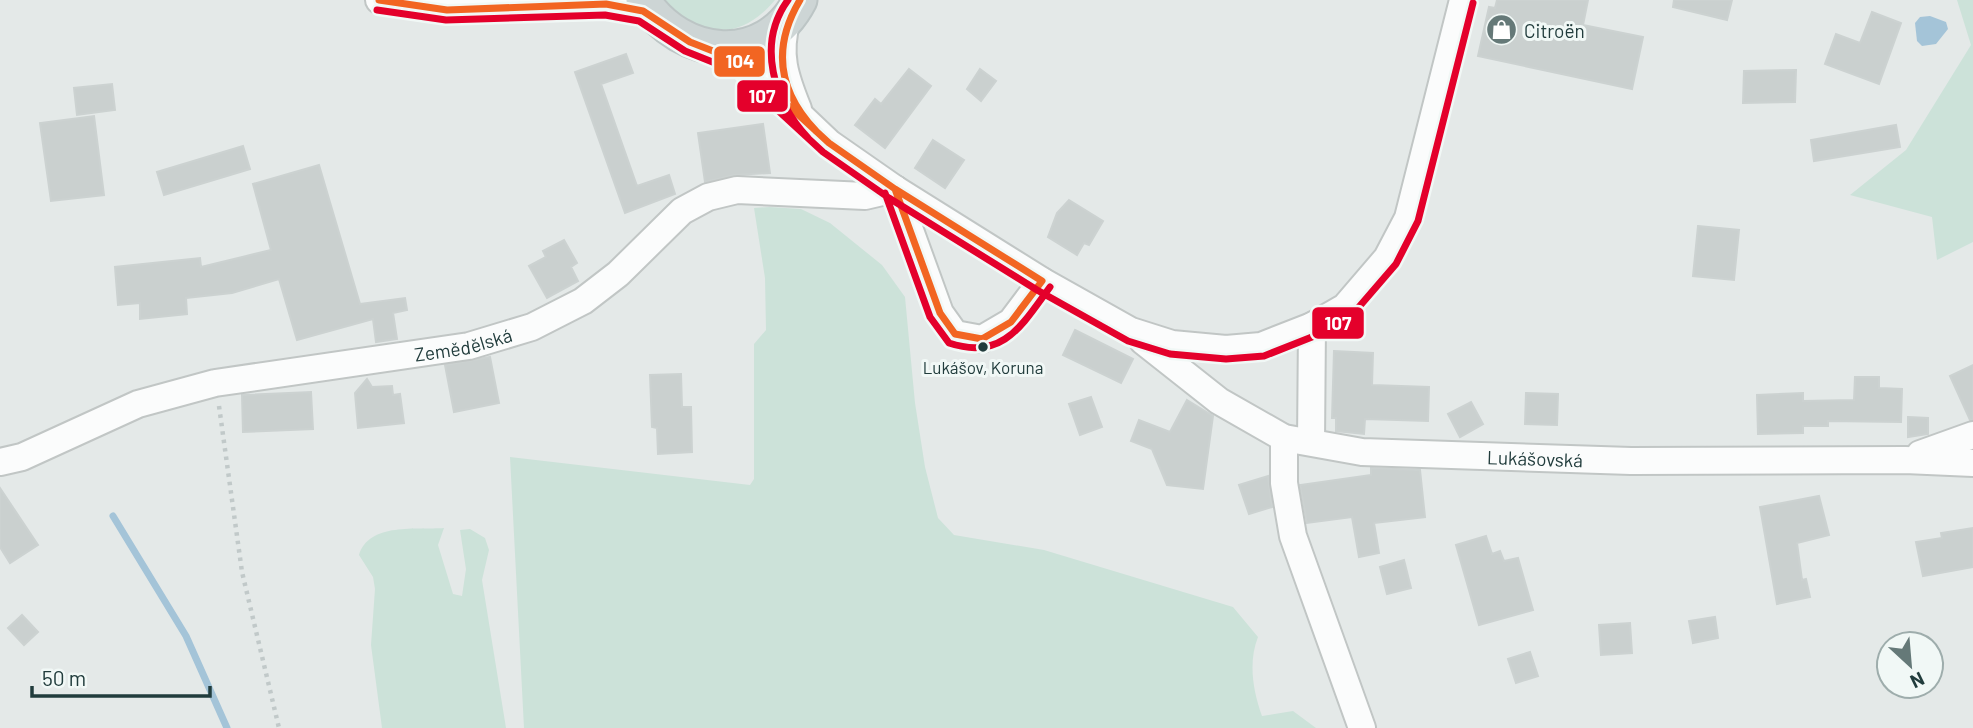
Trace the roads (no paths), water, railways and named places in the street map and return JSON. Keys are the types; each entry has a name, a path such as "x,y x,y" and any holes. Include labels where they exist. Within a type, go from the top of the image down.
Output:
{"main road":[{"path":"649,8 670,32 711,48 732,48 752,43 771,33 793,10"}],"street":[{"path":"379,0 447,10 606,5 649,8"},
{"path":"711,48 752,70 829,143 895,189 1042,281 1131,331 1172,344 1200,349 1226,349 1261,346 1312,326 1345,307 1367,285 1387,258 1408,218 1463,0"},
{"path":"793,10 781,49 782,70 801,118"},
{"path":"895,189 940,313 955,334 982,339 1011,323 1042,281"},
{"name":"Zemědělská","path":"0,462 22,457 138,404 215,383 469,346 532,327 583,301 618,274 682,211 708,197 737,191 864,196 895,189"},
{"path":"1311,442 1312,326"},
{"name":"Lukášovská","path":"1131,331 1219,401 1284,438 1362,452 1618,461 1905,460 1973,463"},
{"path":"1905,460 1973,435"},
{"path":"1284,438 1284,483 1293,536 1362,728"}],"water":[{"path":"1930,16 1946,22 1948,29 1936,44 1922,46 1917,41 1915,23 1920,17"}],"waterway":[{"path":"113,516 186,636 227,728"}],"place":[{"name":"Citroën","path":"1501,30"},
{"name":"Lukášov, Koruna","path":"983,347"}]}
